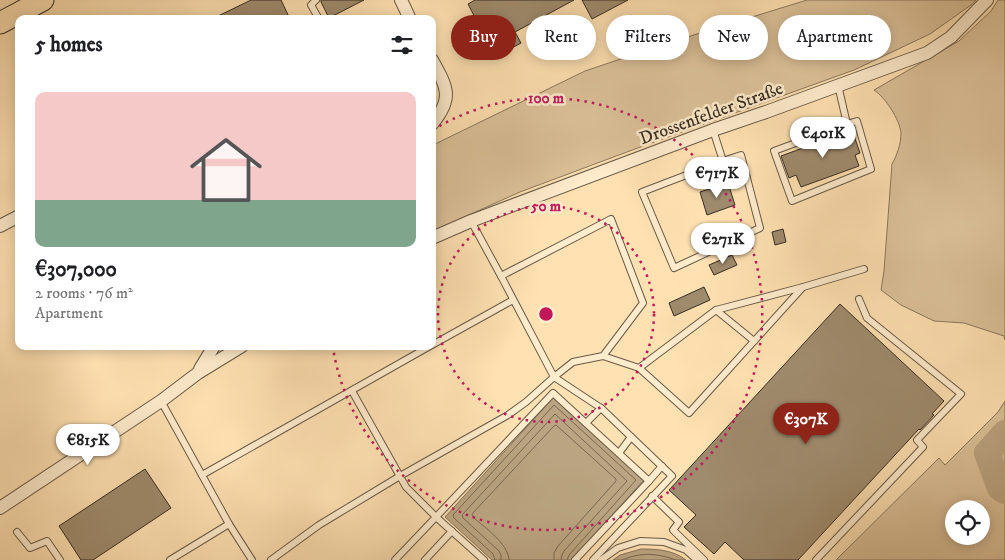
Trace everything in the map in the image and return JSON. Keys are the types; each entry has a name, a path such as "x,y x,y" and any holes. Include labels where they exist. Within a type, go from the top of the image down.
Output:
{"main road":[{"path":"15,15 44,0"},
{"path":"0,23 15,15"}],"street":[{"path":"400,0 408,15"},
{"name":"Drossenfelder Straße","path":"436,236 713,130 927,53 951,37 987,0"},
{"path":"436,67 446,89 446,102 440,116 436,120"},
{"path":"0,226 15,218"},
{"path":"198,373 212,350"},
{"path":"0,508 198,373 235,350"}],"lane":[{"path":"316,0 311,5 317,15"},
{"path":"838,85 847,124"},
{"path":"857,121 871,170 792,201 774,151 847,124 857,121"},
{"path":"713,130 723,161"},
{"path":"741,155 760,228 674,268 642,192 723,161 741,155"},
{"path":"501,276 611,219 643,303 603,356"},
{"path":"472,221 554,377 601,408 672,476 603,550 597,559"},
{"path":"639,368 716,310 864,269"},
{"path":"272,560 319,525 400,476 508,415 573,362 603,356 639,368 689,414 803,287"},
{"path":"816,560 922,447 917,440 961,394 867,318 859,299"},
{"path":"436,344 513,300"},
{"path":"716,310 754,341"},
{"path":"202,475 425,350"},
{"path":"352,391 406,487 480,559"},
{"path":"395,560 554,393 649,481"},
{"path":"161,400 229,524 252,560"},
{"path":"586,423 601,408"},
{"path":"619,453 631,437"},
{"path":"575,560 662,466"},
{"path":"652,496 679,522 673,530 704,560"},
{"path":"170,560 229,524"},
{"path":"425,560 452,531"},
{"path":"17,532 30,548 47,541 60,560"},
{"path":"593,540 603,550"},
{"path":"597,559 618,548 640,541 664,542 686,550 698,560"}],"shaded area":[{"path":"807,0 976,0 930,34 891,52 891,15 778,15 778,60 875,60 854,70 520,192 436,230 436,144 585,71 618,60 689,60 689,37 699,33 699,60 768,60 768,15 759,15"},
{"path":"998,0 1005,0 1005,340 1004,336 964,323 934,321 901,305 881,290 892,164 896,157 901,133 891,109 874,90 959,41 991,11"},
{"path":"1005,401 1005,560 836,560 939,458 945,465 998,412"}],"water":[{"path":"554,397 644,480 571,560 492,560 445,517"},
{"path":"641,549 670,552 686,560 613,560 620,555"}],"building":[{"path":"251,0 281,0 288,15 220,15"},
{"path":"321,0 364,0 335,15 328,15"},
{"path":"475,0 574,0 546,15 526,15 526,26 516,31 516,15 474,15 468,4"},
{"path":"582,0 628,0 596,17 596,15 590,15"},
{"path":"516,34 521,43 516,46"},
{"path":"852,130 860,153 855,155 859,166 801,187 796,175 789,178 781,156"},
{"path":"728,183 735,205 707,215 700,192"},
{"path":"783,229 786,242 775,245 772,232"},
{"path":"732,255 737,265 714,275 709,265"},
{"path":"704,287 710,300 674,316 669,303"},
{"path":"840,304 944,401 932,414 934,415 798,560 744,560 725,542 714,554 684,527 696,515 669,490"},
{"path":"145,469 171,508 93,560 81,560 59,526"}],"waterway":[{"path":"1005,433 987,453 1000,488 1005,491"}]}
